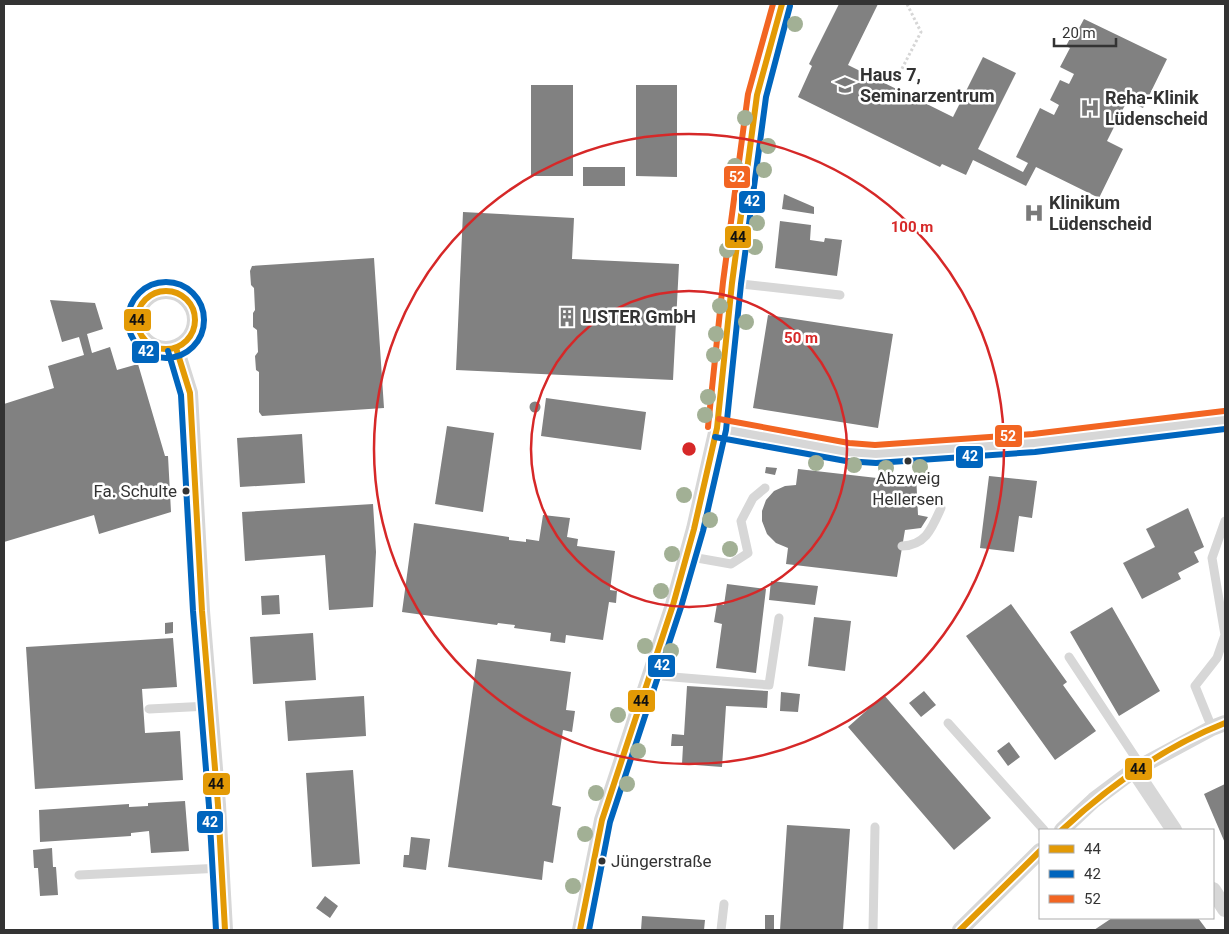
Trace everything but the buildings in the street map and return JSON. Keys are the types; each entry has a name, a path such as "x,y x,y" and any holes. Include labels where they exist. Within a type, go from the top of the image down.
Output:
{"street":[{"path":"580,930 602,820 663,636 686,556 717,428 732,283 757,94 782,4"},
{"path":"176,348 190,393 225,930"},
{"path":"717,428 848,452 875,454 1034,442 1225,420"},
{"path":"1063,829 1094,800 1137,768 1218,726"},
{"path":"1137,768 1173,829"},
{"path":"960,930 1039,852"},
{"path":"1214,892 1225,909"}],"lane":[{"path":"732,283 840,296"},
{"path":"686,556 731,564 748,553 742,521 753,498 764,488"},
{"path":"902,546 915,545 925,537 933,527 941,508"},
{"path":"1218,726 1195,686 1217,658 1225,635 1212,558 1225,521"},
{"path":"649,675 769,685 779,618"},
{"path":"1069,658 1137,768"},
{"path":"149,709 209,706"},
{"path":"948,723 1043,829"},
{"path":"873,930 875,827"},
{"path":"79,875 222,868"},
{"path":"721,930 724,904"}],"path":[{"path":"895,82 921,32 907,4"}],"transit line":[{"name":"52","path":"708,427 723,282 748,94 773,4"},
{"name":"44","path":"580,930 602,820 673,605 694,529 717,428 732,283 757,95 782,4"},
{"name":"42","path":"589,930 610,822 681,607 703,531 726,430 741,284 766,97 790,6"},
{"name":"42","path":"166,282 180,285 193,293 201,306 204,320 201,334 193,347 180,355 166,358 152,355 139,347 131,334 128,320 131,306 139,293 152,285 166,282"},
{"name":"44","path":"166,291 177,293 190,304 195,320 193,331 182,344 166,349 155,347 142,336 137,320 139,309 150,296 166,291"},
{"name":"44","path":"176,348 190,393 202,611 218,805 225,930"},
{"name":"42","path":"168,351 181,395 193,611 209,806 216,930"},
{"name":"52","path":"719,419 849,443 875,445 1033,434 1224,411"},
{"name":"42","path":"715,437 846,461 876,463 1035,452 1225,429"},
{"name":"44","path":"1063,829 1080,813 1139,769 1181,744 1225,723"},
{"name":"44","path":"960,930 1039,852"}],"place":[{"name":"Haus 7, Seminarzentrum","path":"845,85"},
{"name":"Reha-Klinik Lüdenscheid","path":"1090,108"},
{"name":"Klinikum Lüdenscheid","path":"1034,213"},
{"name":"LISTER GmbH","path":"567,317"},
{"name":"Abzweig Hellersen","path":"908,461"},
{"name":"Fa. Schulte","path":"186,491"},
{"name":"Jüngerstraße","path":"602,861"}]}
